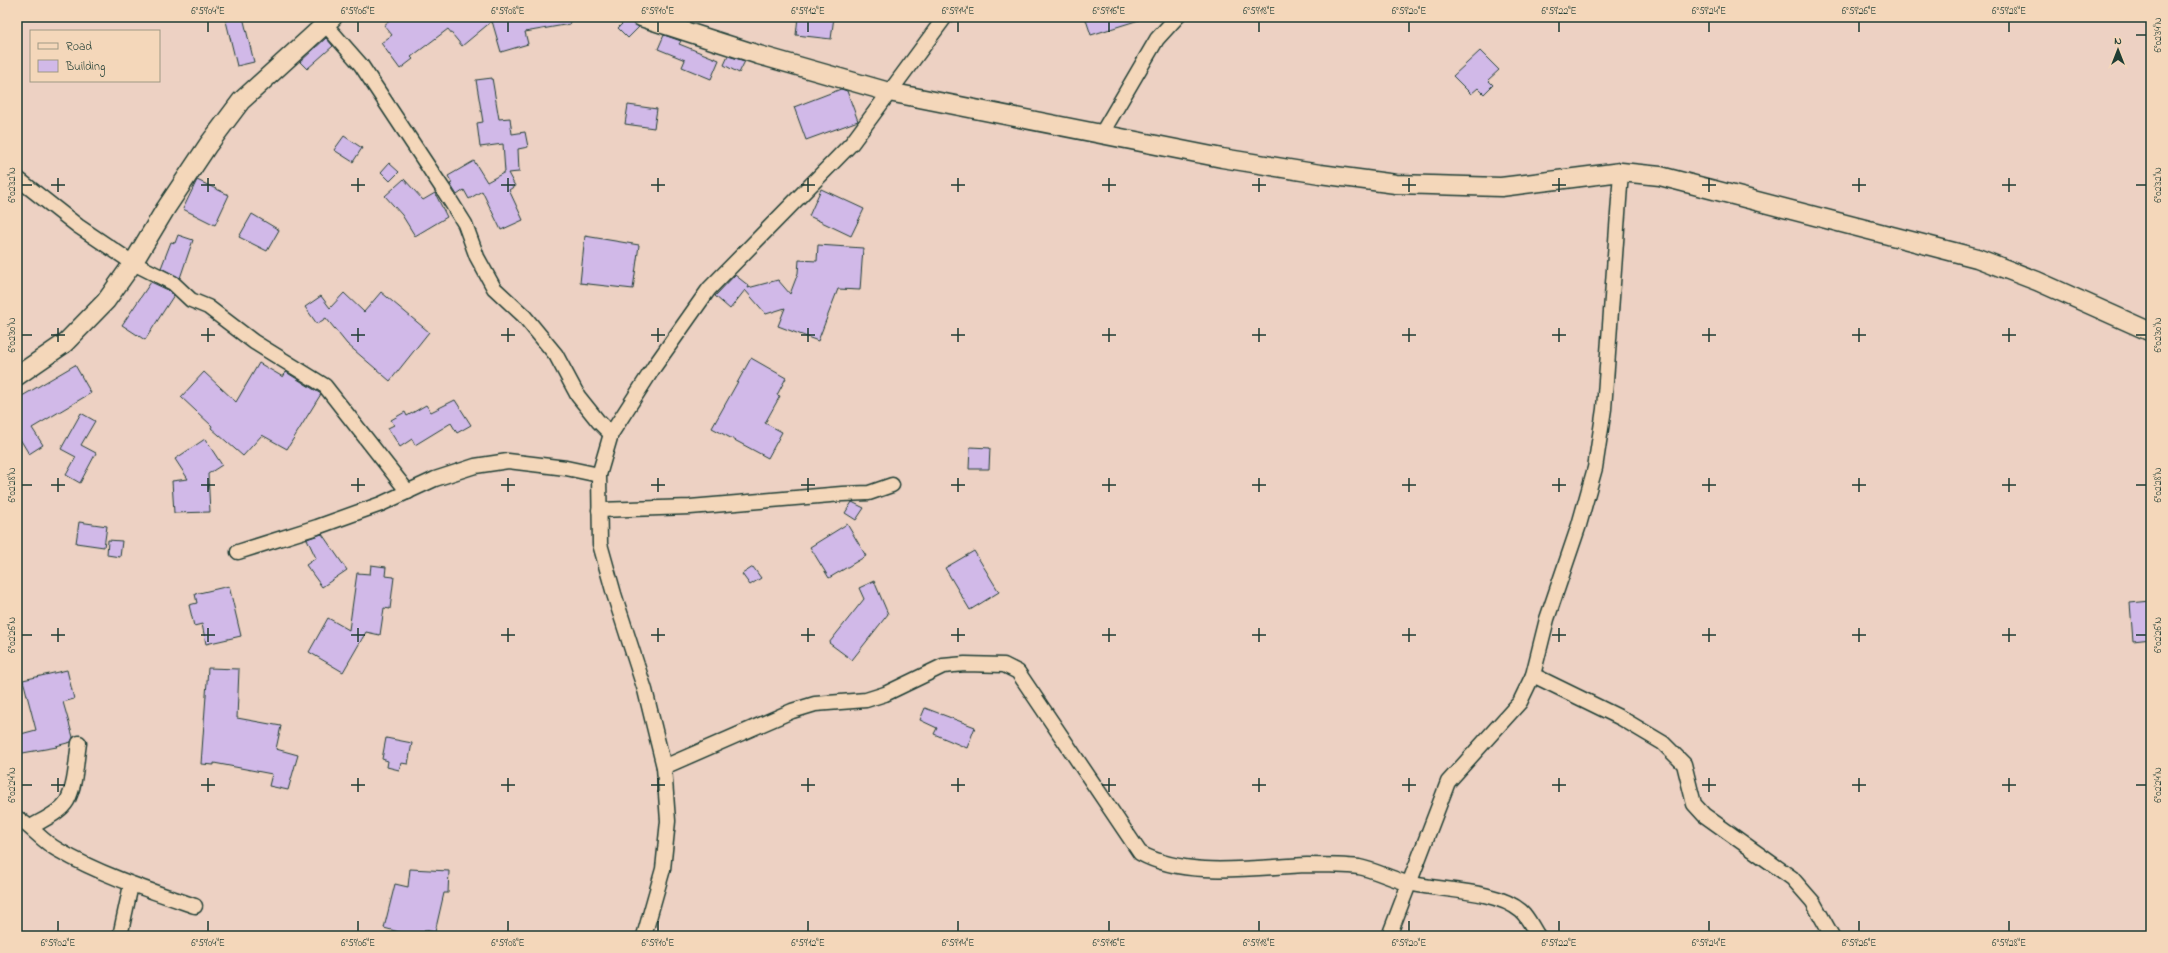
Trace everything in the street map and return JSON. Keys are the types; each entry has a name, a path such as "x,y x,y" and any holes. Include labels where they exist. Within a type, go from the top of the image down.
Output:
{"street":[{"path":"641,17 759,55 889,92 1222,158 1396,184 1502,187 1621,172 1660,176 1977,258 2037,281 2151,332"},
{"path":"644,936 664,870 668,821 664,767 645,690 614,594 600,544 599,475 611,434 654,367 709,289 852,143 945,17"},
{"path":"1102,133 1158,39 1177,17"},
{"path":"17,376 66,342 106,301 133,263 166,208 208,145 241,102 329,20 439,182 465,224 477,257 494,288 524,316 556,355 578,396 611,434"},
{"path":"1389,936 1408,883 1448,782 1520,702 1533,675 1547,619 1579,525 1595,468 1604,409 1621,172"},
{"path":"17,178 78,226 133,263 173,283 191,300 208,307 254,342 325,386 408,492"},
{"path":"238,552 317,527 408,492 435,479 475,466 508,461 566,468 599,475"},
{"path":"599,510 690,507 869,493 892,484"},
{"path":"664,767 784,714 815,704 866,700 885,694 944,666 1004,665 1018,672 1140,853 1155,861 1189,867 1234,869 1307,865 1359,867 1408,883 1440,887 1503,901 1522,912 1538,936"},
{"path":"1533,675 1621,718 1663,743 1684,764 1694,804 1704,815 1792,878 1813,902 1832,936"},
{"path":"31,826 52,815 66,802 72,784 79,743"},
{"path":"17,818 31,826 56,849 85,866 131,885 195,906"},
{"path":"120,936 131,885"}],"building":[{"path":"225,17 243,17 254,62 237,66"},
{"path":"395,17 569,17 570,24 525,32 528,44 501,52 492,21 462,46 448,29 411,57 413,59 400,69 381,43 392,35 384,25"},
{"path":"629,17 634,24 639,27 628,38 618,28"},
{"path":"798,17 834,17 831,39 796,35"},
{"path":"1085,17 1138,17 1139,20 1091,35"},
{"path":"664,35 681,41 679,44 719,60 711,79 682,67 685,60 658,49"},
{"path":"326,38 333,46 307,69 300,62"},
{"path":"1480,51 1499,70 1488,80 1493,85 1484,94 1478,88 1471,94 1453,76"},
{"path":"728,56 745,61 739,73 724,65"},
{"path":"492,78 499,119 510,118 512,134 525,132 528,147 518,149 519,172 508,173 515,186 509,190 523,220 501,230 482,191 469,199 464,190 457,195 450,184 452,183 448,176 474,161 487,182 505,172 503,144 480,147 477,123 483,122 476,80"},
{"path":"841,89 847,91 858,121 806,140 794,107"},
{"path":"628,105 657,109 654,128 625,124"},
{"path":"344,136 362,148 353,162 334,150"},
{"path":"389,163 399,172 390,181 381,172"},
{"path":"404,179 423,200 435,193 447,217 415,236 402,215 385,196"},
{"path":"197,180 229,195 215,225 183,209"},
{"path":"821,189 864,209 851,236 809,216"},
{"path":"252,214 279,230 267,251 239,237"},
{"path":"178,235 193,240 180,278 161,268 171,242 175,243"},
{"path":"585,236 639,245 633,289 580,283"},
{"path":"818,245 863,248 860,290 838,289 818,341 778,326 785,308 766,314 745,290 730,309 715,296 735,275 749,286 748,288 778,280 790,294 798,273 799,260 817,261"},
{"path":"151,282 168,290 174,295 145,340 122,325"},
{"path":"381,292 429,332 390,381 347,344 326,318 317,324 305,307 321,296 330,308 344,293 364,312"},
{"path":"751,358 786,378 777,395 780,396 765,423 782,432 768,458 712,428"},
{"path":"259,363 283,377 286,372 321,394 287,449 262,435 243,456 211,428 212,426 181,397 204,372 236,402"},
{"path":"75,365 91,393 32,428 43,445 29,454 17,434 17,399"},
{"path":"455,400 471,425 457,433 451,423 415,445 412,439 400,447 388,428 394,425 391,420 405,412 407,416 426,405 431,412"},
{"path":"81,413 95,421 81,445 96,453 80,483 66,475 76,457 61,449"},
{"path":"205,439 222,465 208,474 210,512 174,513 172,481 188,479 175,459"},
{"path":"970,447 990,448 989,469 969,469"},
{"path":"852,502 864,508 856,520 845,513"},
{"path":"79,522 107,526 104,547 76,543"},
{"path":"847,524 866,556 829,578 810,547"},
{"path":"322,534 347,570 322,587 306,565 316,558 307,539"},
{"path":"108,540 122,541 120,557 107,555"},
{"path":"974,551 999,592 970,610 945,568"},
{"path":"371,565 386,567 385,576 394,577 390,609 384,608 380,635 366,632 343,672 309,652 328,618 349,630 357,573 370,574"},
{"path":"753,567 761,578 750,585 742,574"},
{"path":"874,581 888,614 852,660 829,643 864,599 859,588"},
{"path":"229,586 241,636 206,644 202,624 194,626 189,605 197,603 195,594"},
{"path":"2151,601 2151,639 2133,641 2130,603"},
{"path":"208,668 239,669 237,718 281,726 276,749 298,755 288,790 269,786 272,774 214,763 214,765 201,764"},
{"path":"67,670 74,699 63,702 73,737 71,742 56,746 57,747 17,754 17,735 36,730 23,680"},
{"path":"925,708 975,727 967,748 934,734 937,728 920,720"},
{"path":"386,738 412,743 408,764 401,763 399,770 387,767 388,761 382,759"},
{"path":"410,869 449,871 448,893 444,893 435,932 425,930 423,936 414,936 384,928 395,884 408,887"}]}
